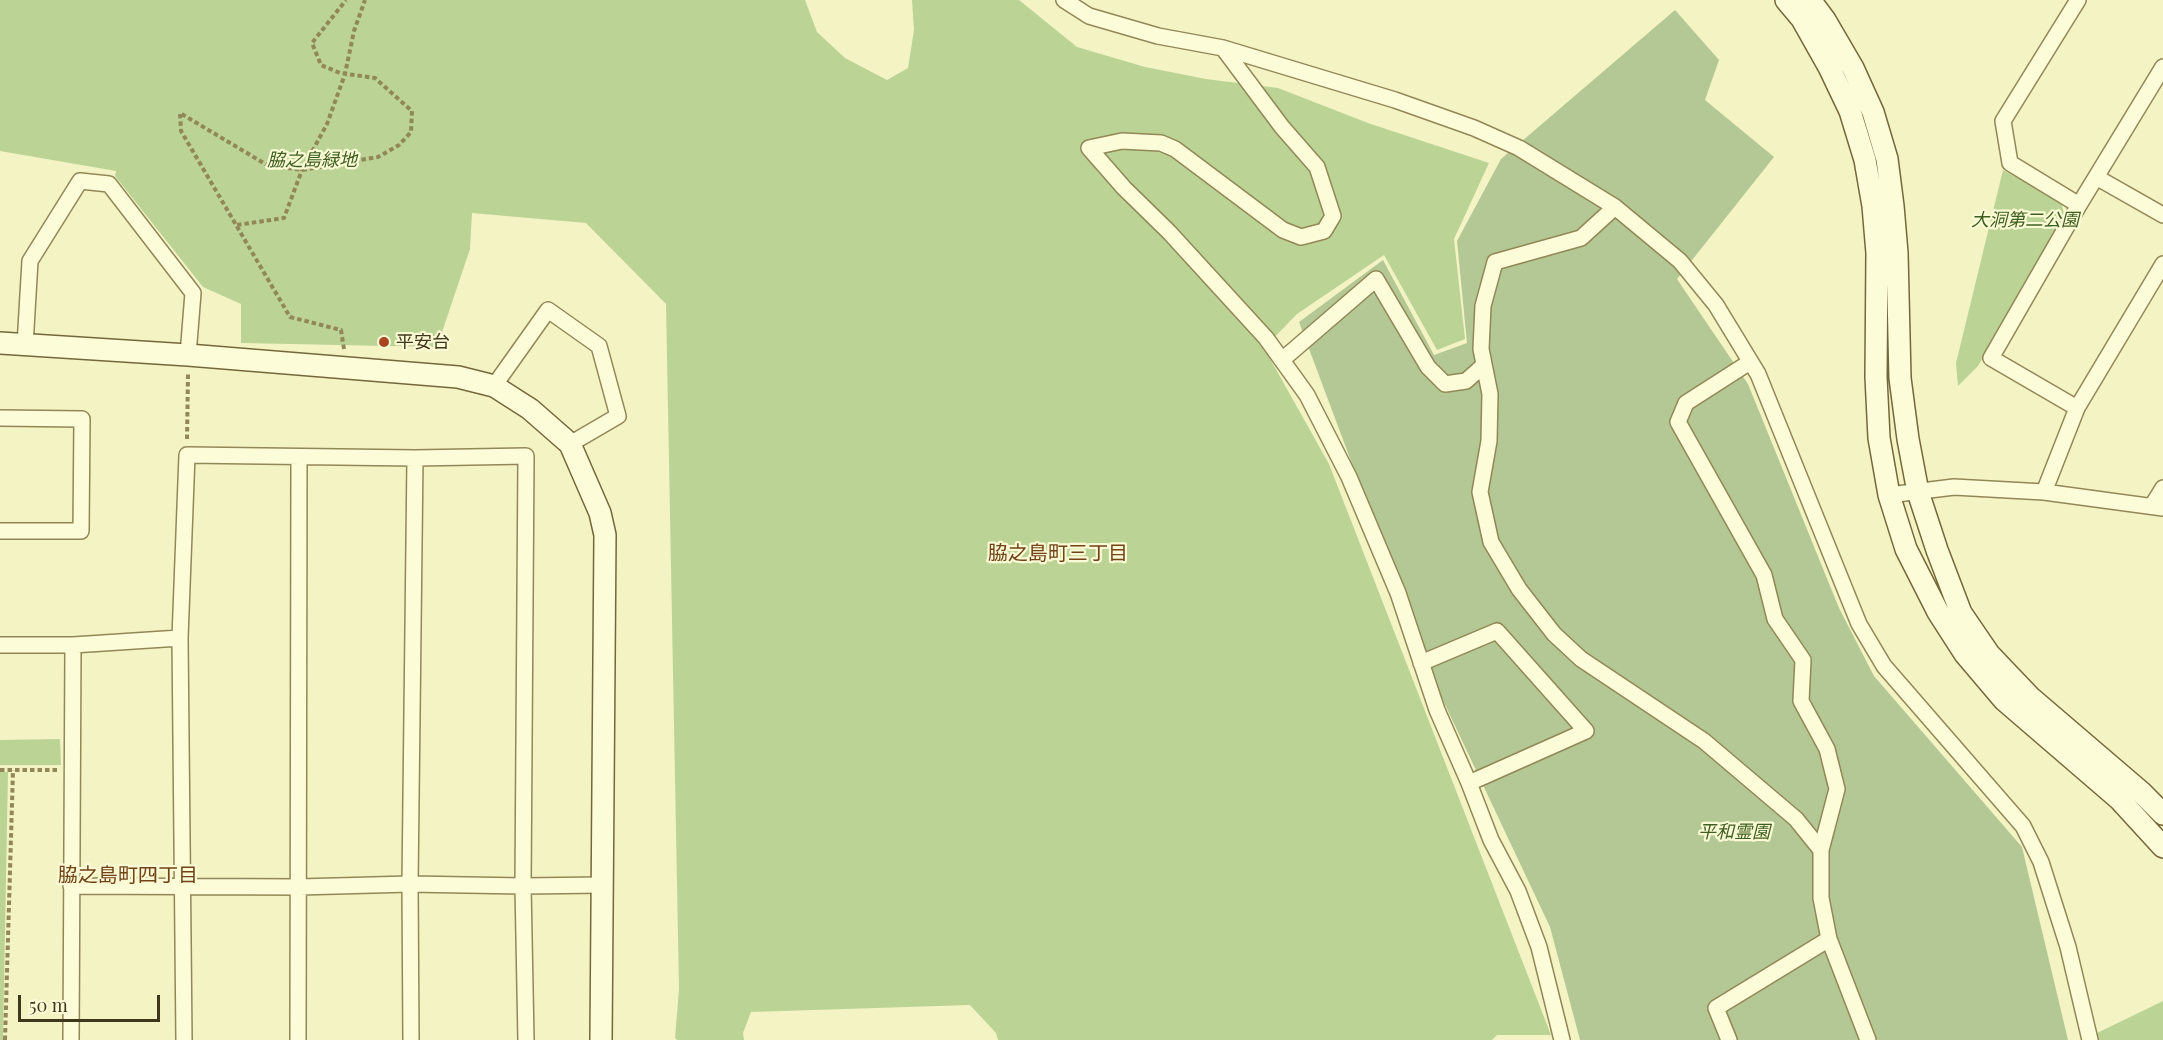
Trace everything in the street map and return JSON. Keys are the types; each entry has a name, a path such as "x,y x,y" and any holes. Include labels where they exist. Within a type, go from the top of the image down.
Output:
{"street":[{"path":"1064,0 1089,16 1158,36 1223,48 1395,100 1474,128 1519,148 1615,207 1680,261 1716,305 1758,374 1859,624 1884,666 2023,826 2041,862 2068,947 2090,1040"},
{"path":"1786,0 1802,19 1829,67 1850,111 1865,160 1873,206 1877,253 1877,387 1880,438 1889,495 1906,549 1938,612 1965,654 2004,700 2119,799 2163,847"},
{"path":"1810,0 1825,20 1853,68 1873,112 1887,159 1897,253 1900,378 1918,492 1936,550 1961,613 1989,654 2030,697 2141,792 2163,814"},
{"path":"2078,0 2003,121 2010,163 2079,205"},
{"path":"1223,48 1282,127 1317,167 1333,216 1324,231 1301,237 1283,230 1175,149 1161,143 1122,141 1089,148 1266,338 1307,395 1349,477 1398,593 1437,710 1491,840 1518,891 1539,947 1562,1040"},
{"path":"2077,408 1991,358 2079,205 2163,67"},
{"path":"2096,177 2163,215"},
{"path":"25,345 30,261 80,181 109,184 193,293 188,355"},
{"path":"1615,207 1581,238 1495,262 1483,306 1481,350 1490,394 1489,441 1480,492 1491,542 1519,589 1554,634 1581,659 1704,741 1796,819 1821,850"},
{"path":"2044,492 2077,408 2163,264"},
{"path":"1282,360 1376,279 1428,366 1445,384 1467,381 1485,365"},
{"path":"494,386 548,310 599,346 618,416 570,444"},
{"path":"0,343 188,355 458,377 494,386 530,409 570,444 600,513 604,534 601,1040"},
{"path":"1750,362 1686,403 1678,422 1764,575 1775,619 1803,660 1801,701 1827,749 1838,789 1821,850 1821,898 1829,939 1868,1040"},
{"path":"0,418 82,419 81,531 0,531"},
{"path":"184,1040 180,638 187,454 415,458 526,456 523,886 526,1040"},
{"path":"298,1040 299,457"},
{"path":"411,1040 410,884 415,458"},
{"path":"1889,495 1954,487 2044,492 2157,507 2163,488"},
{"path":"1421,663 1497,631 1586,731 1469,783"},
{"path":"0,645 73,645 180,638"},
{"path":"71,1040 73,645"},
{"path":"71,886 603,885"},
{"path":"1729,1040 1716,1008 1829,939"}],"path":[{"path":"346,0 312,43 321,65 345,74 375,78 396,94 412,111 411,132 399,145 378,158 302,170 267,165 180,113 181,131 290,317 341,330 347,368"},
{"path":"237,225 284,218 302,170 327,124 345,74 354,31 365,0"},
{"path":"187,454 188,355"},
{"path":"0,770 73,770"},
{"path":"5,1040 13,770"}],"green space":[{"name":"脇之島緑地","path":"0,0 805,0 817,32 845,58 887,80 908,68 914,30 912,0 1019,0 1077,47 1145,67 1206,79 1278,88 1368,123 1489,163 1454,239 1465,339 1437,350 1384,255 1297,314 1264,348 1329,464 1551,1035 1497,1035 1492,1040 998,1040 996,1033 970,1005 751,1012 743,1033 744,1040 677,1040 675,1038 679,989 666,304 586,223 472,213 470,249 437,347 241,343 241,304 203,287 115,176 116,171 0,151"},
{"name":"平和霊園","path":"1675,10 1719,60 1705,100 1774,157 1677,279 1748,384 1839,608 1874,676 2022,847 2068,1040 1580,1040 1550,927 1431,675 1299,322 1383,260 1434,355 1467,343 1457,241 1501,159"},
{"name":"大洞第二公園","path":"2003,170 2061,202 2065,217 1978,366 1958,386 1956,363"},
{"path":"60,739 61,765 0,765 0,740"},
{"path":"0,772 8,772 3,1040 0,1040"},
{"path":"2163,1001 2163,1040 2096,1040 2095,1034"}],"place":[{"name":"平安台","path":"384,342"}],"district":[{"name":"脇之島町三丁目","path":"1058,554"},
{"name":"脇之島町四丁目","path":"128,876"}]}
